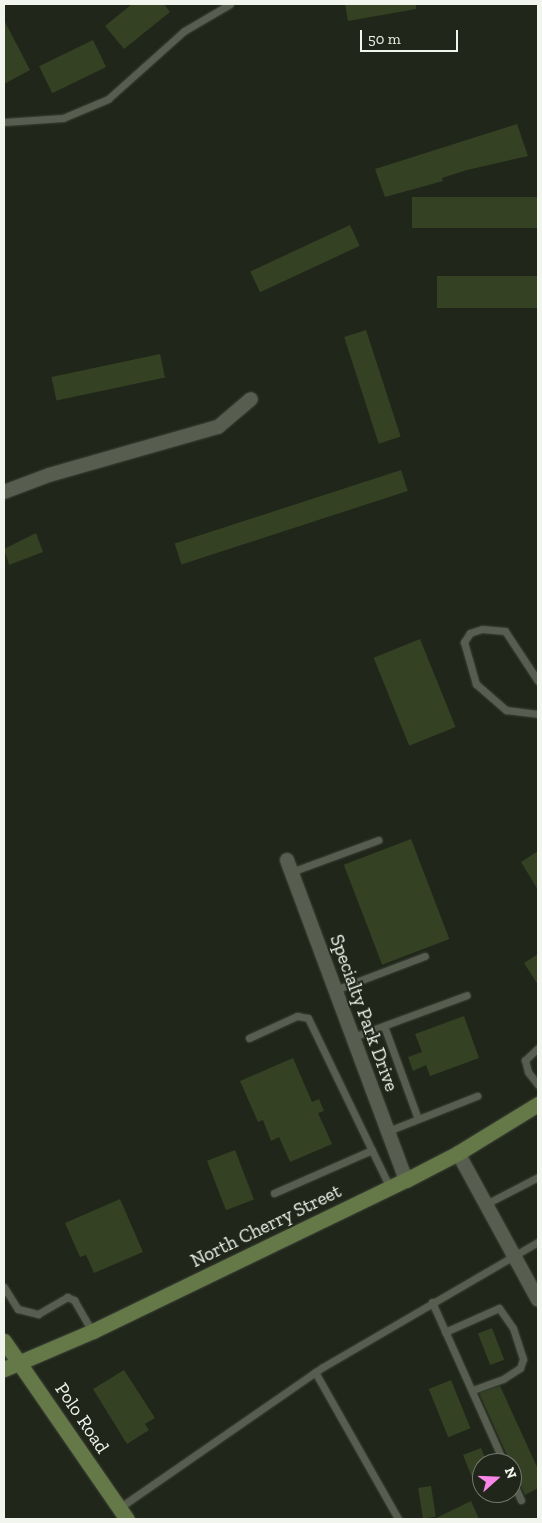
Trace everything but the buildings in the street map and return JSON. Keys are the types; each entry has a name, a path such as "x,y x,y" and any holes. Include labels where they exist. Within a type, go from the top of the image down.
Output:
{"main road":[{"name":"North Cherry Street","path":"4,1368 93,1331 391,1188 458,1153 538,1104"},
{"name":"Polo Road","path":"4,1340 123,1514"}],"street":[{"path":"4,492 49,474 218,427 251,399"},
{"name":"Specialty Park Drive","path":"289,866 406,1180"},
{"path":"458,1153 538,1300"}],"lane":[{"path":"4,122 62,118 108,99 184,31 230,4"},
{"path":"538,681 505,631 482,629 470,633 464,642 465,653 476,684 506,710 538,714"},
{"path":"289,866 378,840"},
{"path":"335,990 425,956"},
{"path":"353,1037 467,995"},
{"path":"249,1038 297,1016 308,1018 391,1188"},
{"path":"384,1026 418,1119"},
{"path":"538,1048 525,1060 528,1072 538,1085"},
{"path":"388,1130 477,1096"},
{"path":"274,1192 372,1150"},
{"path":"486,1204 538,1177"},
{"path":"123,1514 315,1372 432,1302 538,1242"},
{"path":"4,1287 18,1309 38,1314 67,1297 74,1300 93,1331"},
{"path":"432,1302 500,1453"},
{"path":"446,1332 499,1308 513,1328 523,1359 515,1373 472,1390"},
{"path":"315,1372 398,1519"}]}
